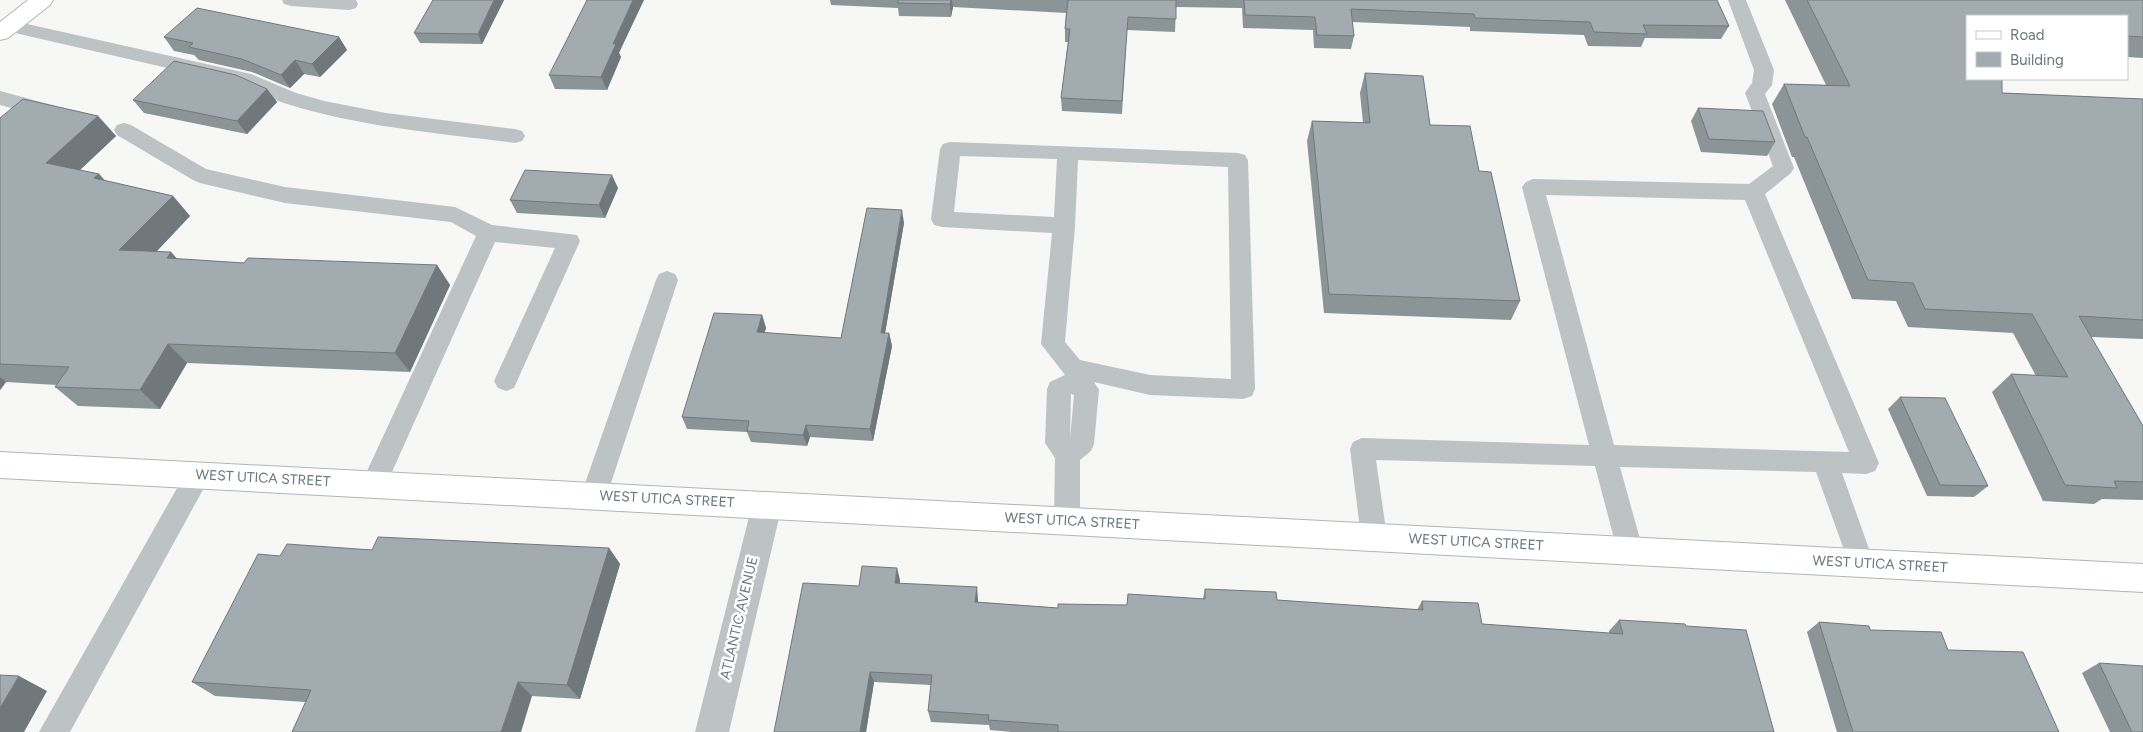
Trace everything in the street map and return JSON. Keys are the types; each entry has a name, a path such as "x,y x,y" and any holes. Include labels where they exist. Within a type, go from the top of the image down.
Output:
{"street":[{"path":"5,29 42,0"},
{"name":"WEST UTICA STREET","path":"0,465 2143,578"},
{"name":"ATLANTIC AVENUE","path":"712,732 767,505"}],"lane":[{"path":"291,0 348,4"},
{"path":"1630,550 1532,187 1753,192 1784,168 1755,93 1762,85 1764,70 1737,0"},
{"path":"5,29 251,81 289,98 324,108 386,120 515,136"},
{"path":"0,98 53,112"},
{"path":"124,130 200,176 285,195 455,215 488,233 569,241 506,380"},
{"path":"1064,226 942,219 950,149 1068,152 1238,160 1242,389 1150,385 1073,375"},
{"path":"1067,520 1068,455 1082,444 1087,390 1073,375 1053,344 1064,226 1068,152"},
{"path":"1374,537 1362,449 1866,463 1753,192"},
{"path":"374,484 488,233"},
{"path":"594,495 667,280"},
{"path":"1825,462 1861,563"},
{"path":"54,732 198,474"}],"building":[{"path":"433,0 494,0 478,34 414,33"},
{"path":"587,0 633,0 613,44 616,44 601,77 549,75"},
{"path":"898,0 951,0 950,4 898,3"},
{"path":"1068,0 1176,0 1176,19 1128,17 1122,101 1061,98 1070,29 1065,29"},
{"path":"1244,0 1717,0 1729,26 1643,25 1647,34 1594,32 1590,22 1475,18 1474,14 1351,9 1354,36 1317,35 1315,17 1245,15"},
{"path":"1807,0 2143,0 2143,37 2128,36 2128,15 1966,15 1966,80 2002,80 2002,93 2143,99 2143,320 2079,316 2143,426 2143,482 2114,481 2117,488 2065,485 2011,374 2068,377 2032,314 1925,309 1913,283 1868,280 1807,137 1805,137 1784,84 1850,86"},
{"path":"197,8 339,37 312,64 295,60 281,75 242,59 189,47 193,43 164,37"},
{"path":"174,61 236,75 267,89 237,121 133,100"},
{"path":"1365,73 1423,76 1430,125 1470,126 1479,171 1491,172 1520,301 1329,294 1312,121 1370,123"},
{"path":"23,99 98,116 46,163 99,174 94,178 173,196 119,250 171,252 167,258 244,263 248,258 437,265 395,353 168,344 140,390 55,387 69,367 0,364 0,118"},
{"path":"1698,108 1763,111 1775,142 1709,139"},
{"path":"525,170 612,175 599,205 510,200"},
{"path":"867,208 902,210 881,333 889,333 870,429 806,425 803,435 747,431 749,421 682,417 714,313 762,315 757,332 841,338"},
{"path":"1900,397 1945,398 1988,486 1940,485"},
{"path":"378,537 609,548 567,685 518,682 501,732 292,732 311,690 192,682 258,554 280,556 287,544 372,550"},
{"path":"862,566 897,568 895,583 977,587 975,602 1058,608 1058,604 1127,605 1128,594 1205,599 1205,589 1276,592 1277,600 1423,610 1422,601 1478,603 1482,624 1623,634 1619,620 1746,630 1774,732 1058,732 1058,725 988,720 989,715 928,711 932,675 870,672 860,732 774,732 803,583 859,586"},
{"path":"1819,622 1869,626 1870,630 1941,632 1948,650 2023,652 2059,732 1853,732"},
{"path":"2099,663 2143,666 2143,732 2132,732"},
{"path":"0,675 19,676 0,708"}]}
